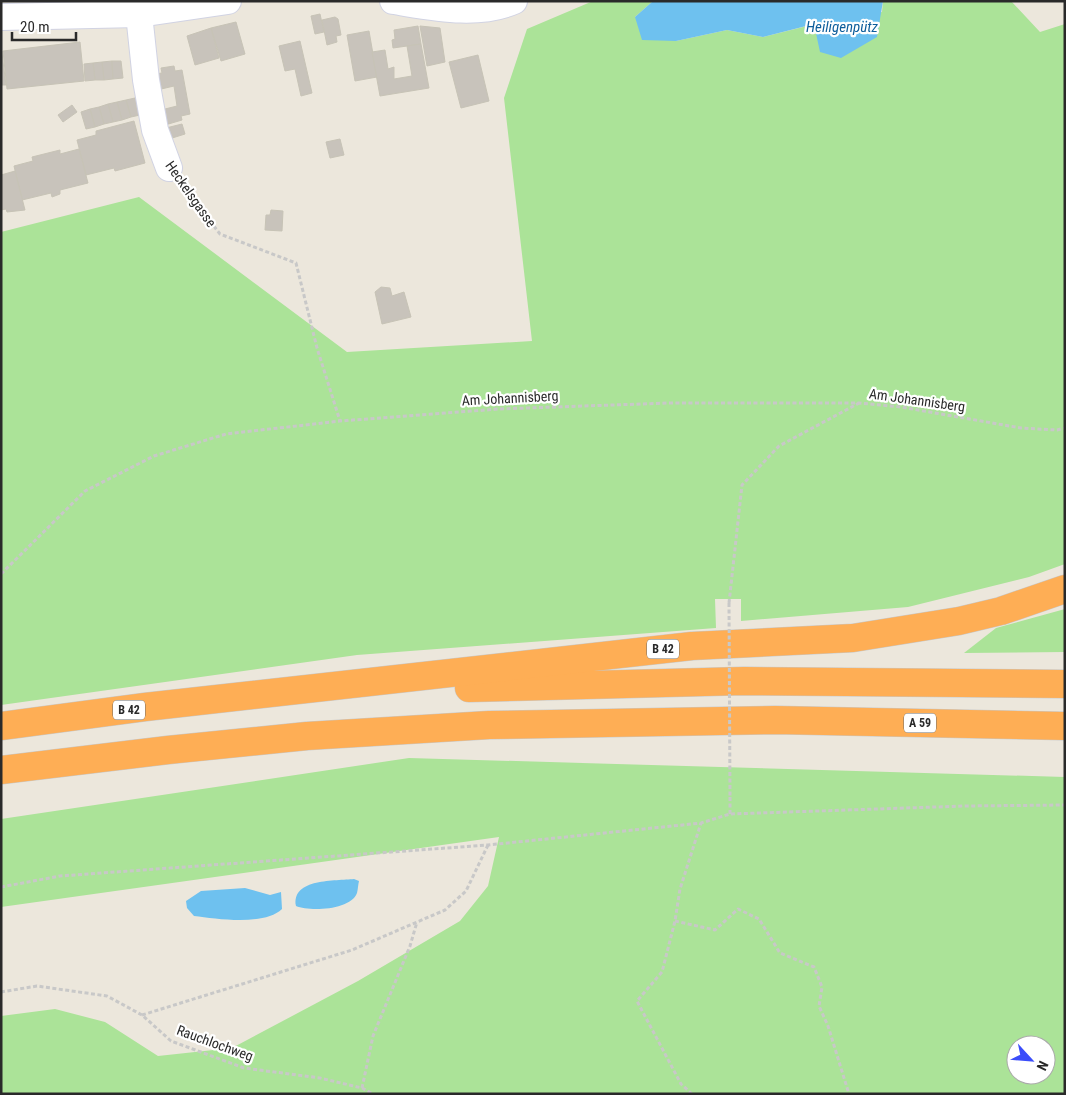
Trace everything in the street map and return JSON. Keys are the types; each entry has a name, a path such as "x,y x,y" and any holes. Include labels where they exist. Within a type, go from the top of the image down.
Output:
{"highway":[{"name":"B 42","path":"1,726 692,646 853,638 960,621 1000,611 1065,589"},
{"name":"B 42","path":"257,696 744,680 1065,684"},
{"name":"A 59","path":"1,770 287,738 460,726 631,721 775,720 1065,726"}],"street":[{"path":"1,17 139,14 228,1"},
{"path":"393,1 451,10 503,6 514,1"},
{"name":"Heckelsgasse","path":"139,14 146,80 155,130 169,168"}],"path":[{"name":"Heckelsgasse","path":"169,168 220,234 296,263 317,348 340,421"},
{"name":"Am Johannisberg","path":"1,574 85,491 154,456 226,434 340,421 500,409 659,403 859,403 901,407 1021,428 1065,428"},
{"path":"730,814 729,603 742,485 779,446 859,403"},
{"path":"1,887 60,876 488,845 701,822 730,814 956,806 1065,805"},
{"path":"692,1094 681,1084 637,1001 662,972 675,920 680,889 701,822"},
{"path":"142,1015 304,967 352,950 445,910 466,891 488,845"},
{"path":"675,920 715,930 738,909 758,919 780,953 814,967 822,987 819,1006 828,1026 849,1094"},
{"path":"362,1088 373,1036 410,946 417,922"},
{"name":"Rauchlochweg","path":"1,992 37,986 70,989 106,996 142,1015 171,1041 244,1068 320,1078 362,1088 373,1094"}],"green space":[{"path":"593,1 653,1 635,17 676,41 727,30 763,37 815,24 882,12 883,1 1011,1 1040,32 1065,24 1065,564 1029,577 908,607 741,621 741,599 715,599 716,628 357,655 1,705 1,232 139,197 347,352 532,341 504,98 527,29"},
{"path":"1065,609 1065,652 964,653 996,628"},
{"path":"409,758 1065,777 1065,1094 1,1094 1,1016 55,1009 105,1022 158,1056 232,1048 358,981 460,921 488,886 499,837 1,907 1,819"}],"water":[{"name":"Heiligenpütz","path":"653,1 883,1 877,37 841,58 820,52 814,24 763,37 727,30 676,41 642,40 635,17"},
{"path":"354,879 359,881 357,893 347,903 320,909 296,906 296,897 300,890 307,886 326,881"},
{"path":"245,888 270,895 281,892 282,909 264,918 240,920 194,916 187,908 186,901 201,891"}],"building":[{"path":"320,14 324,32 315,34 311,16"},
{"path":"335,17 338,19 341,35 336,36 337,42 327,45 322,20"},
{"path":"236,22 245,54 221,61 211,28"},
{"path":"418,26 421,44 393,48 394,30"},
{"path":"420,26 440,28 445,62 427,66"},
{"path":"211,28 219,58 195,65 187,36"},
{"path":"369,31 377,77 355,81 347,35"},
{"path":"300,41 312,93 301,96 295,69 285,71 279,46"},
{"path":"80,42 84,81 7,89 3,51"},
{"path":"421,44 429,88 380,96 372,52 385,50 388,69 394,67 394,79 412,76 407,46"},
{"path":"1,46 6,85 1,85"},
{"path":"478,55 489,101 461,108 449,62"},
{"path":"112,61 113,79 104,80 102,62"},
{"path":"112,61 121,61 123,78 113,79"},
{"path":"102,62 104,80 95,80 93,63"},
{"path":"93,63 95,80 85,81 84,64"},
{"path":"174,66 175,71 182,70 190,114 181,116 182,120 165,125 161,110 177,106 174,86 157,90 155,74 162,73 161,68"},
{"path":"135,98 140,115 131,117 126,100"},
{"path":"126,100 131,117 122,120 117,102"},
{"path":"117,102 122,120 113,122 108,104"},
{"path":"108,104 113,122 104,124 99,107"},
{"path":"72,105 77,112 63,122 58,115"},
{"path":"99,107 104,124 95,127 90,109"},
{"path":"90,109 95,127 86,129 81,112"},
{"path":"134,121 145,163 115,171 114,168 86,175 77,140 96,135 96,131"},
{"path":"182,124 185,134 169,139 166,128"},
{"path":"340,139 344,155 330,158 326,142"},
{"path":"79,149 88,183 60,190 60,194 52,197 51,193 22,200 14,166 33,161 32,157 60,150 60,154"},
{"path":"15,171 25,210 7,212 6,209 1,210 1,175"},
{"path":"271,210 283,211 282,231 265,230 266,215 270,215"},
{"path":"381,287 390,288 392,296 404,292 411,317 382,324 375,292"}]}
